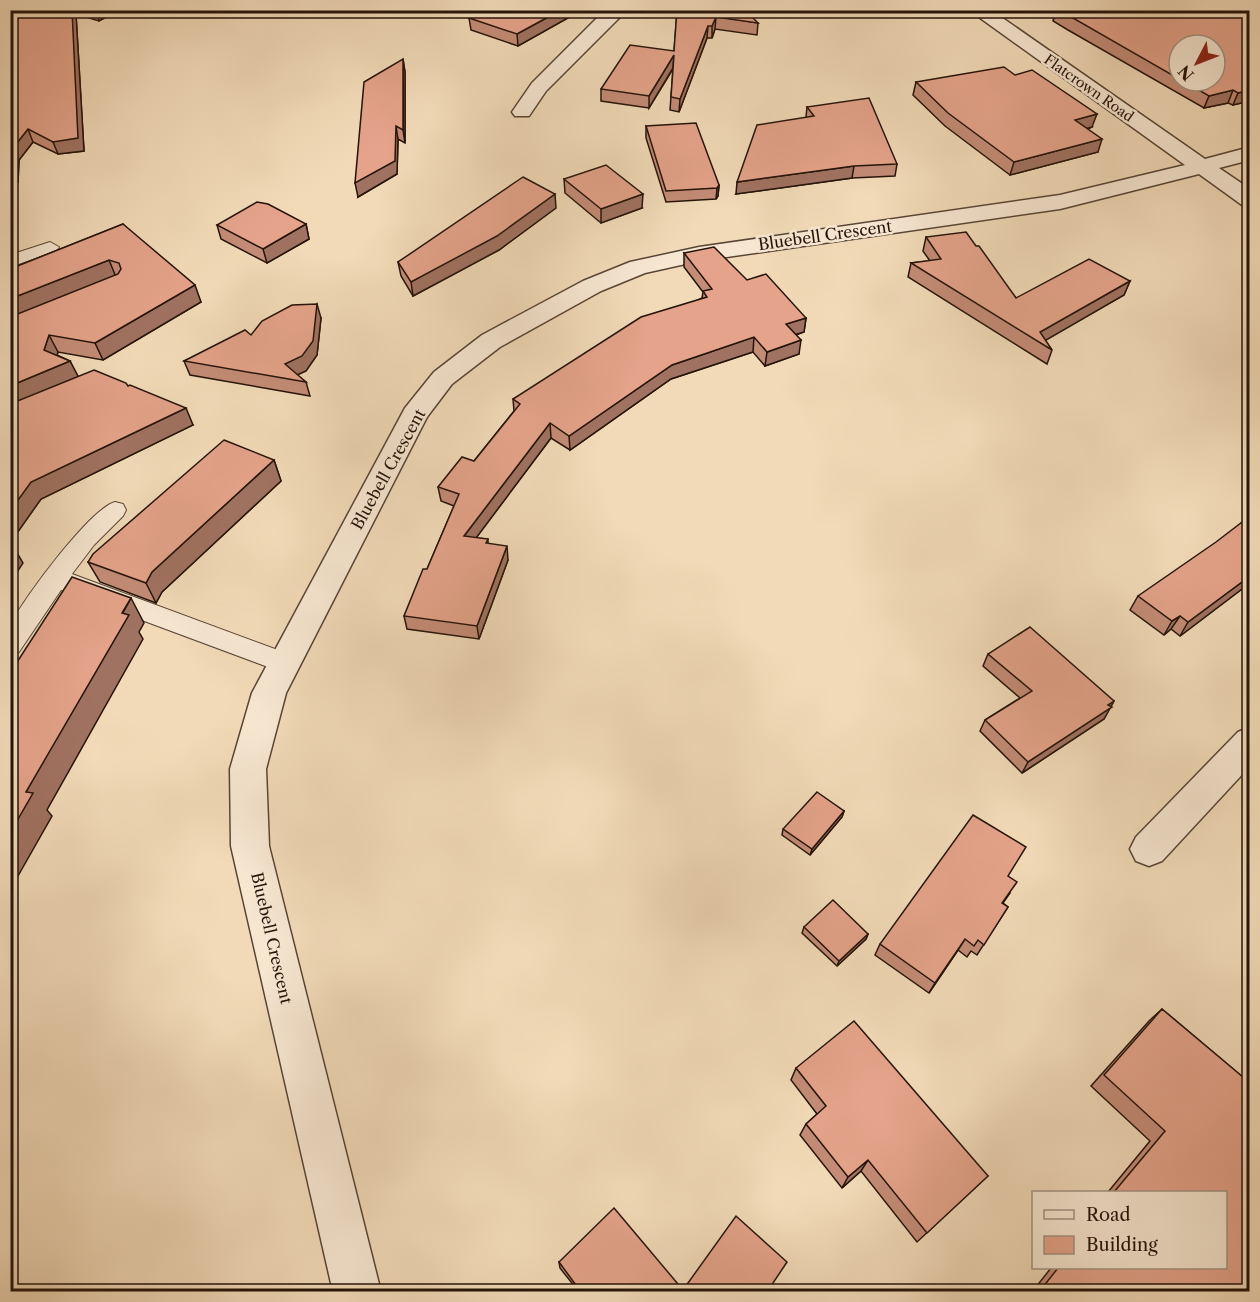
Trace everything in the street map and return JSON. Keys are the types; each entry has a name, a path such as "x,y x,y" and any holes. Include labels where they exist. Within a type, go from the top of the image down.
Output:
{"street":[{"path":"522,112 539,87 614,14 614,10"},
{"name":"Flatcrown Road","path":"978,10 1250,200"},
{"name":"Bluebell Crescent","path":"357,1292 250,846 248,769 269,693 415,414 443,378 492,341 582,292 638,267 699,254 1060,202 1147,182 1250,153"},
{"path":"1149,849 1250,742"}],"lane":[{"path":"10,262 50,247"},
{"path":"10,645 86,539 116,510"},
{"path":"56,578 285,663"}],"building":[{"path":"10,10 72,10 78,138 53,142 28,129 13,148 12,169 10,169"},
{"path":"481,10 561,10 517,34 469,18"},
{"path":"677,10 745,10 758,23 716,17 712,26 708,26 680,99 671,97 674,55 649,96 601,89 630,45 674,51"},
{"path":"1059,10 1172,10 1176,13 1241,14 1250,25 1250,90 1238,93 1233,90 1227,92 1227,33 1167,33 1167,72"},
{"path":"403,59 403,130 396,126 395,161 355,183 364,82"},
{"path":"1004,67 1015,75 1032,70 1097,114 1075,120 1102,139 1014,162 948,113 916,82"},
{"path":"1204,93 1221,93 1209,96"},
{"path":"869,98 897,164 854,166 737,182 757,125 814,116 807,107"},
{"path":"696,123 719,185 717,188 666,191 646,126"},
{"path":"606,165 643,194 601,209 564,179"},
{"path":"523,177 555,194 497,236 411,282 398,262"},
{"path":"257,202 268,204 306,224 263,249 217,225"},
{"path":"123,224 195,285 95,343 49,335 44,350 70,361 10,386 10,317 118,274 121,269 119,263 109,260 10,299 10,269"},
{"path":"966,232 976,246 979,246 1016,298 1089,259 1130,281 1040,332 1052,350 911,263 941,259 926,237"},
{"path":"714,247 747,280 766,274 806,318 786,324 801,340 767,352 754,337 672,365 569,436 550,423 464,536 488,539 486,543 507,546 477,626 404,616 423,569 427,569 459,494 438,487 462,457 474,461 520,404 513,399 641,317 707,297 703,291 712,289 684,253"},
{"path":"317,304 313,341 302,356 285,364 306,382 184,361 245,330 251,335 262,321 292,305"},
{"path":"94,370 126,383 128,386 186,408 31,482 10,511 10,404"},
{"path":"224,440 274,460 152,572 146,583 88,562 93,554"},
{"path":"1250,516 1250,576 1188,622 1180,616 1172,621 1138,596 1216,542"},
{"path":"72,577 131,598 122,613 129,615 26,792 33,793 10,833 10,673"},
{"path":"1030,627 1114,701 1108,705 1112,707 1028,762 985,720 1032,691 988,654"},
{"path":"817,792 844,811 812,849 783,829"},
{"path":"973,815 1026,847 1008,876 1017,882 1002,903 1008,907 984,945 978,940 974,946 965,939 935,983 880,944"},
{"path":"833,900 868,934 839,961 804,927"},
{"path":"1162,1009 1250,1083 1250,1292 1039,1292 1057,1269 1227,1269 1227,1191 1115,1191 1165,1131 1104,1075"},
{"path":"854,1021 988,1176 927,1233 868,1160 848,1177 806,1124 826,1106 796,1068"},
{"path":"614,1208 683,1290 736,1216 787,1262 767,1292 581,1292 559,1262"}]}
